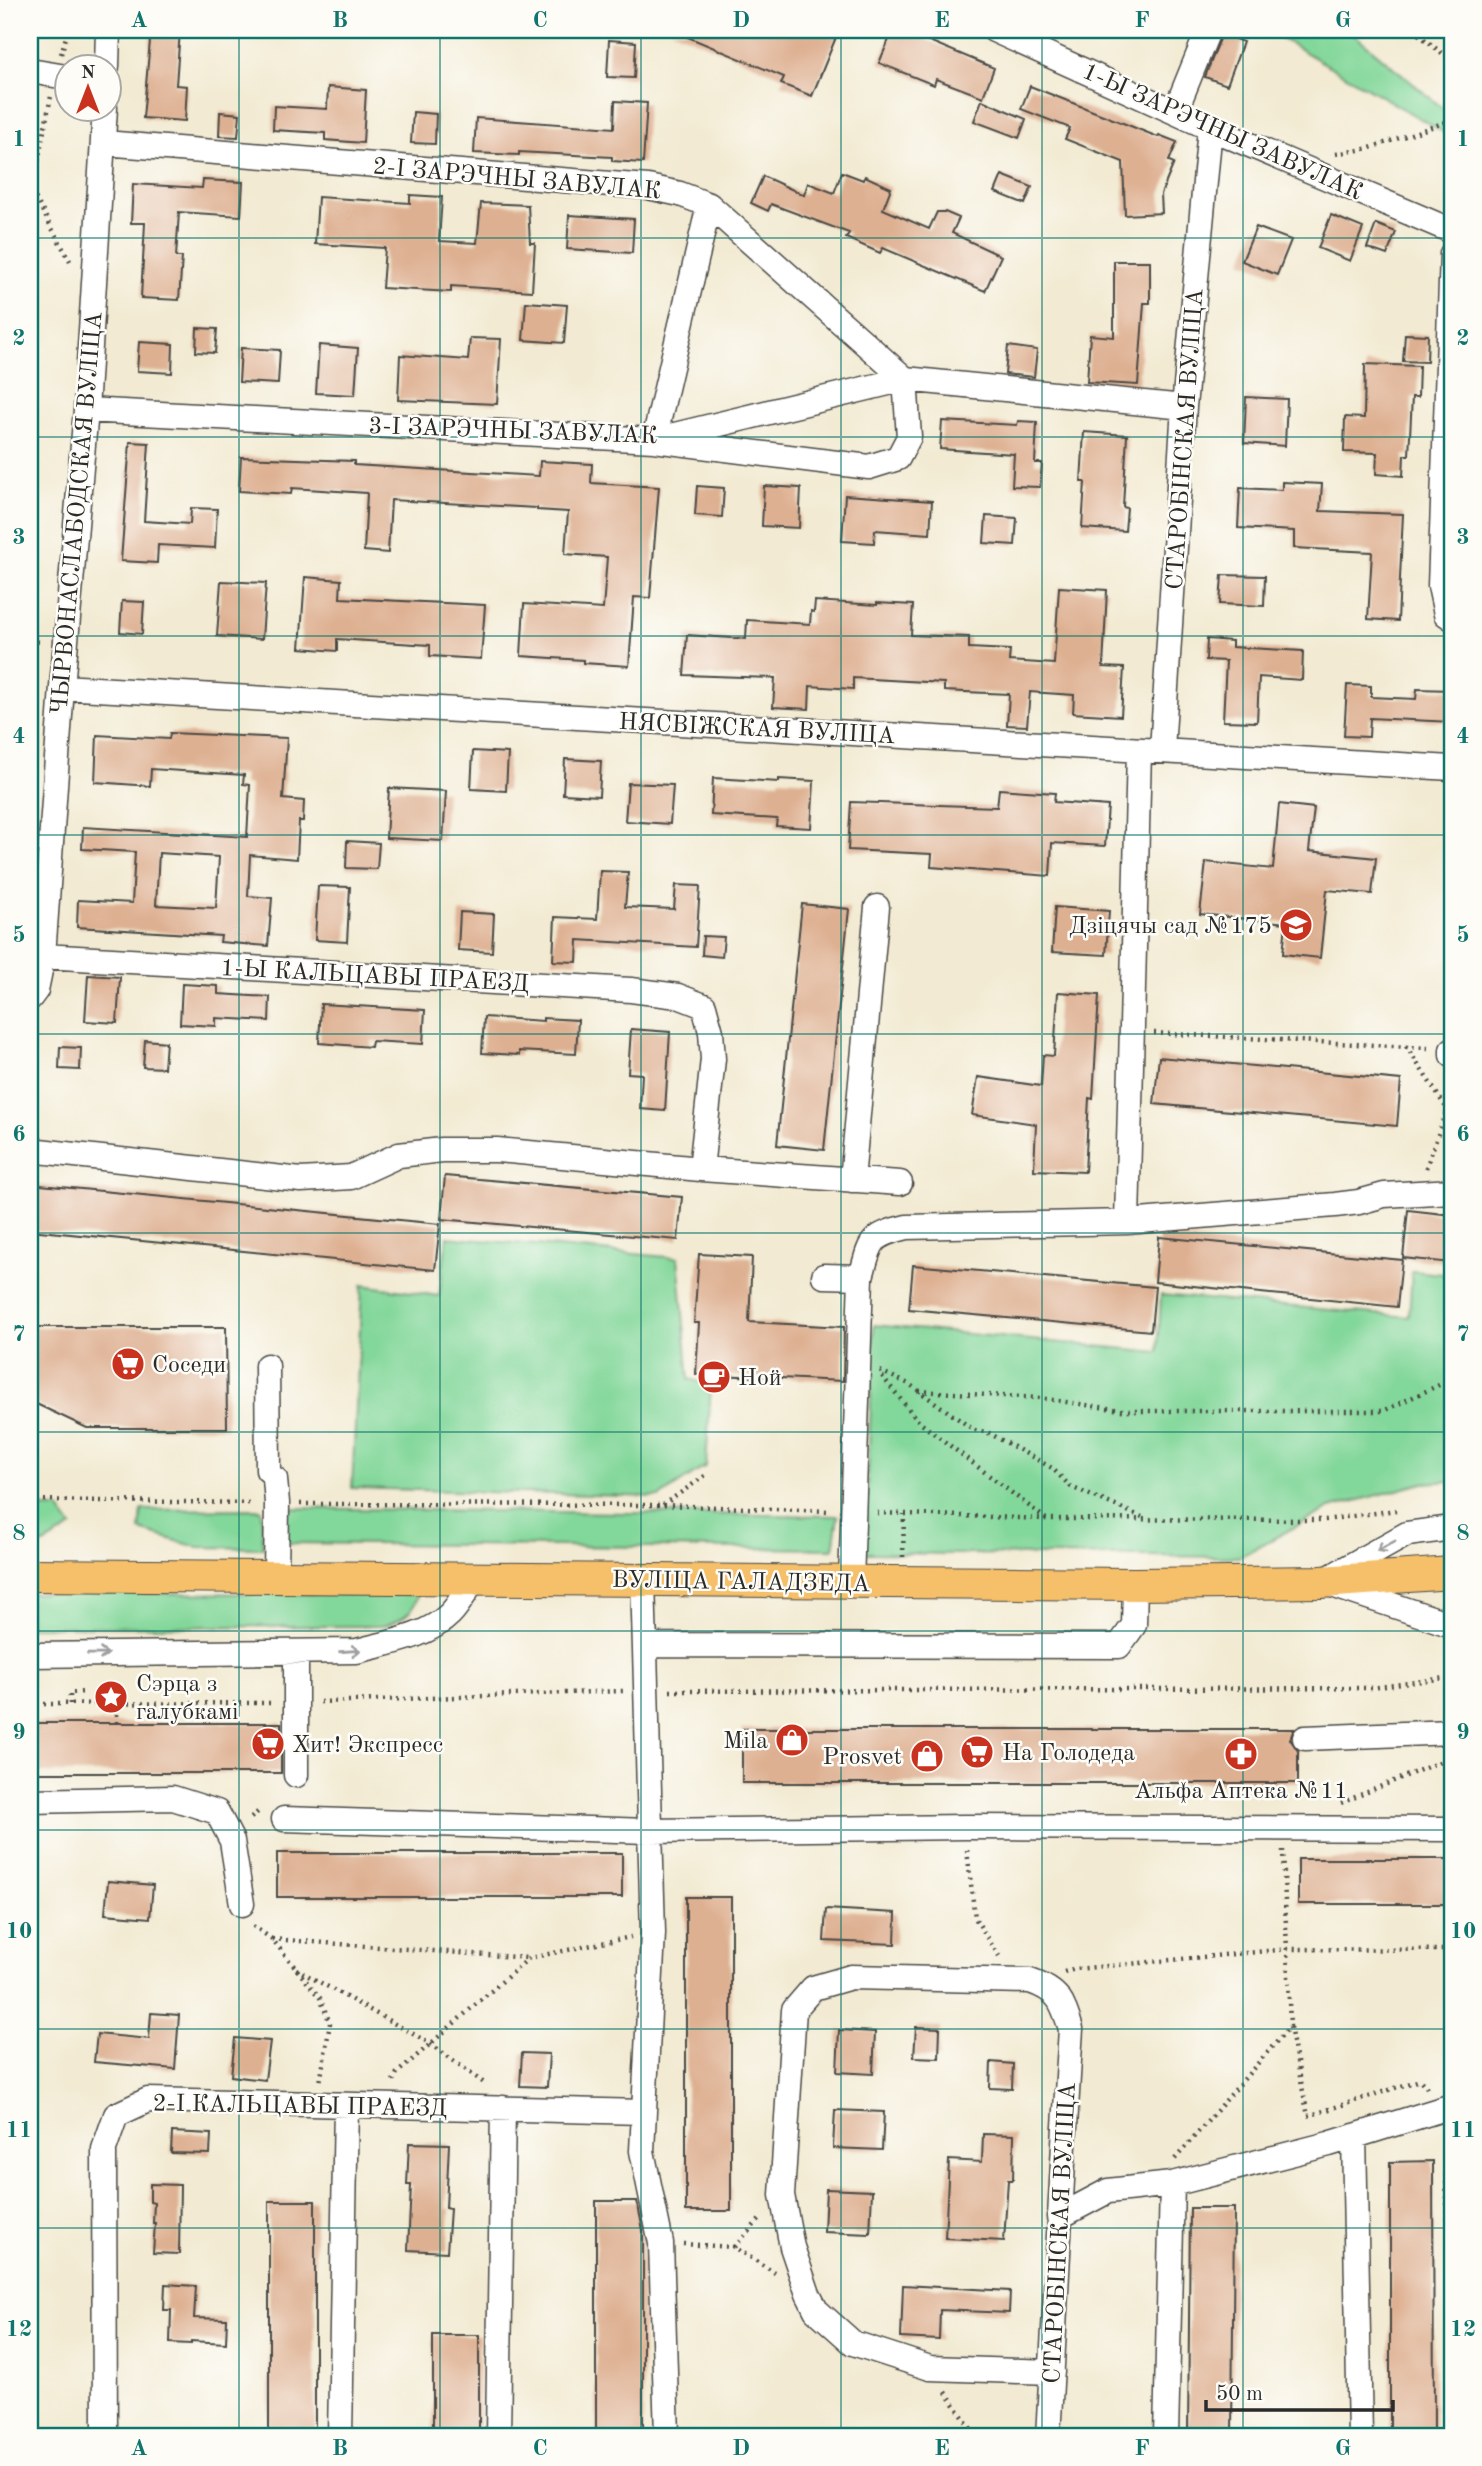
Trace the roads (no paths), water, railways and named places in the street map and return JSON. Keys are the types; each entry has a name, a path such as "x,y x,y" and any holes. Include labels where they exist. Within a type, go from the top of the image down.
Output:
{"main road":[{"name":"ВУЛІЦА ГАЛАДЗЕДА","path":"30,1574 1135,1584 1321,1582 1452,1573"}],"street":[{"path":"107,52 108,30"},
{"name":"1-Ы ЗАРЭЧНЫ ЗАВУЛАК","path":"994,30 1022,35 1210,128 1452,231"},
{"path":"1175,112 1208,31"},
{"path":"30,71 52,75"},
{"name":"ЧЫРВОНАСЛАБОДСКАЯ ВУЛІЦА","path":"30,998 36,990 43,956 62,687 86,411 105,122"},
{"name":"СТАРОБІНСКАЯ ВУЛІЦА","path":"1128,1222 1132,1032 1150,750 1210,128"},
{"name":"2-І ЗАРЭЧНЫ ЗАВУЛАК","path":"104,143 648,187 680,194 709,205 905,379"},
{"path":"709,205 654,440 869,467 898,458 909,437 905,379"},
{"path":"1452,254 1440,586 1446,614 1452,618"},
{"name":"3-І ЗАРЭЧНЫ ЗАВУЛАК","path":"86,411 654,440 905,379 1184,407"},
{"name":"НЯСВІЖСКАЯ ВУЛІЦА","path":"62,687 1452,768"},
{"path":"852,1180 877,906"},
{"name":"1-Ы КАЛЬЦАВЫ ПРАЕЗД","path":"43,956 631,990 678,996 704,1006 711,1032 713,1059 701,1169"},
{"path":"30,1150 301,1180 351,1177 399,1155 442,1150 497,1150 701,1169 900,1183"},
{"path":"851,1583 861,1277 869,1249 881,1233 907,1227 1128,1222 1359,1202 1384,1195 1452,1191"},
{"path":"824,1276 861,1277"},
{"path":"267,1366 276,1576"},
{"path":"1321,1582 1407,1534 1452,1528"},
{"path":"30,1655 357,1651 426,1630 449,1615 476,1577"},
{"path":"643,1579 653,1933 642,2151 661,2243 667,2436"},
{"path":"1321,1582 1452,1625"},
{"path":"645,1645 1119,1646 1134,1625 1135,1584"},
{"path":"296,1652 296,1775"},
{"path":"1306,1738 1452,1732"},
{"path":"30,1801 173,1798 217,1812 232,1841 242,1903"},
{"path":"284,1819 649,1831 964,1827 1452,1829"},
{"name":"СТАРОБІНСКАЯ ВУЛІЦА","path":"1048,2436 1052,2372 1059,2217 1071,2029 1062,2001 1049,1987 1022,1981 851,1977 813,1988 794,2010 782,2195 792,2247 816,2310 853,2343 930,2368 1052,2372"},
{"name":"2-І КАЛЬЦАВЫ ПРАЕЗД","path":"105,2436 104,2149 116,2115 148,2100 643,2112"},
{"path":"340,2436 345,2105"},
{"path":"1059,2217 1108,2191 1172,2184 1354,2136 1452,2106"},
{"path":"498,2436 503,2108"},
{"path":"1354,2136 1360,2436"},
{"path":"1166,2436 1172,2184"}],"place":[{"name":"Дзіцячы сад №175","path":"1296,925"},
{"name":"Соседи","path":"128,1364"},
{"name":"Ной","path":"714,1377"},
{"name":"Сэрца з галубкамі","path":"111,1697"},
{"name":"Mila","path":"792,1740"},
{"name":"Хит! Экспресс","path":"268,1744"},
{"name":"На Голодеда","path":"977,1752"},
{"name":"Альфа Аптека №11","path":"1241,1754"},
{"name":"Prosvet","path":"927,1756"}]}
